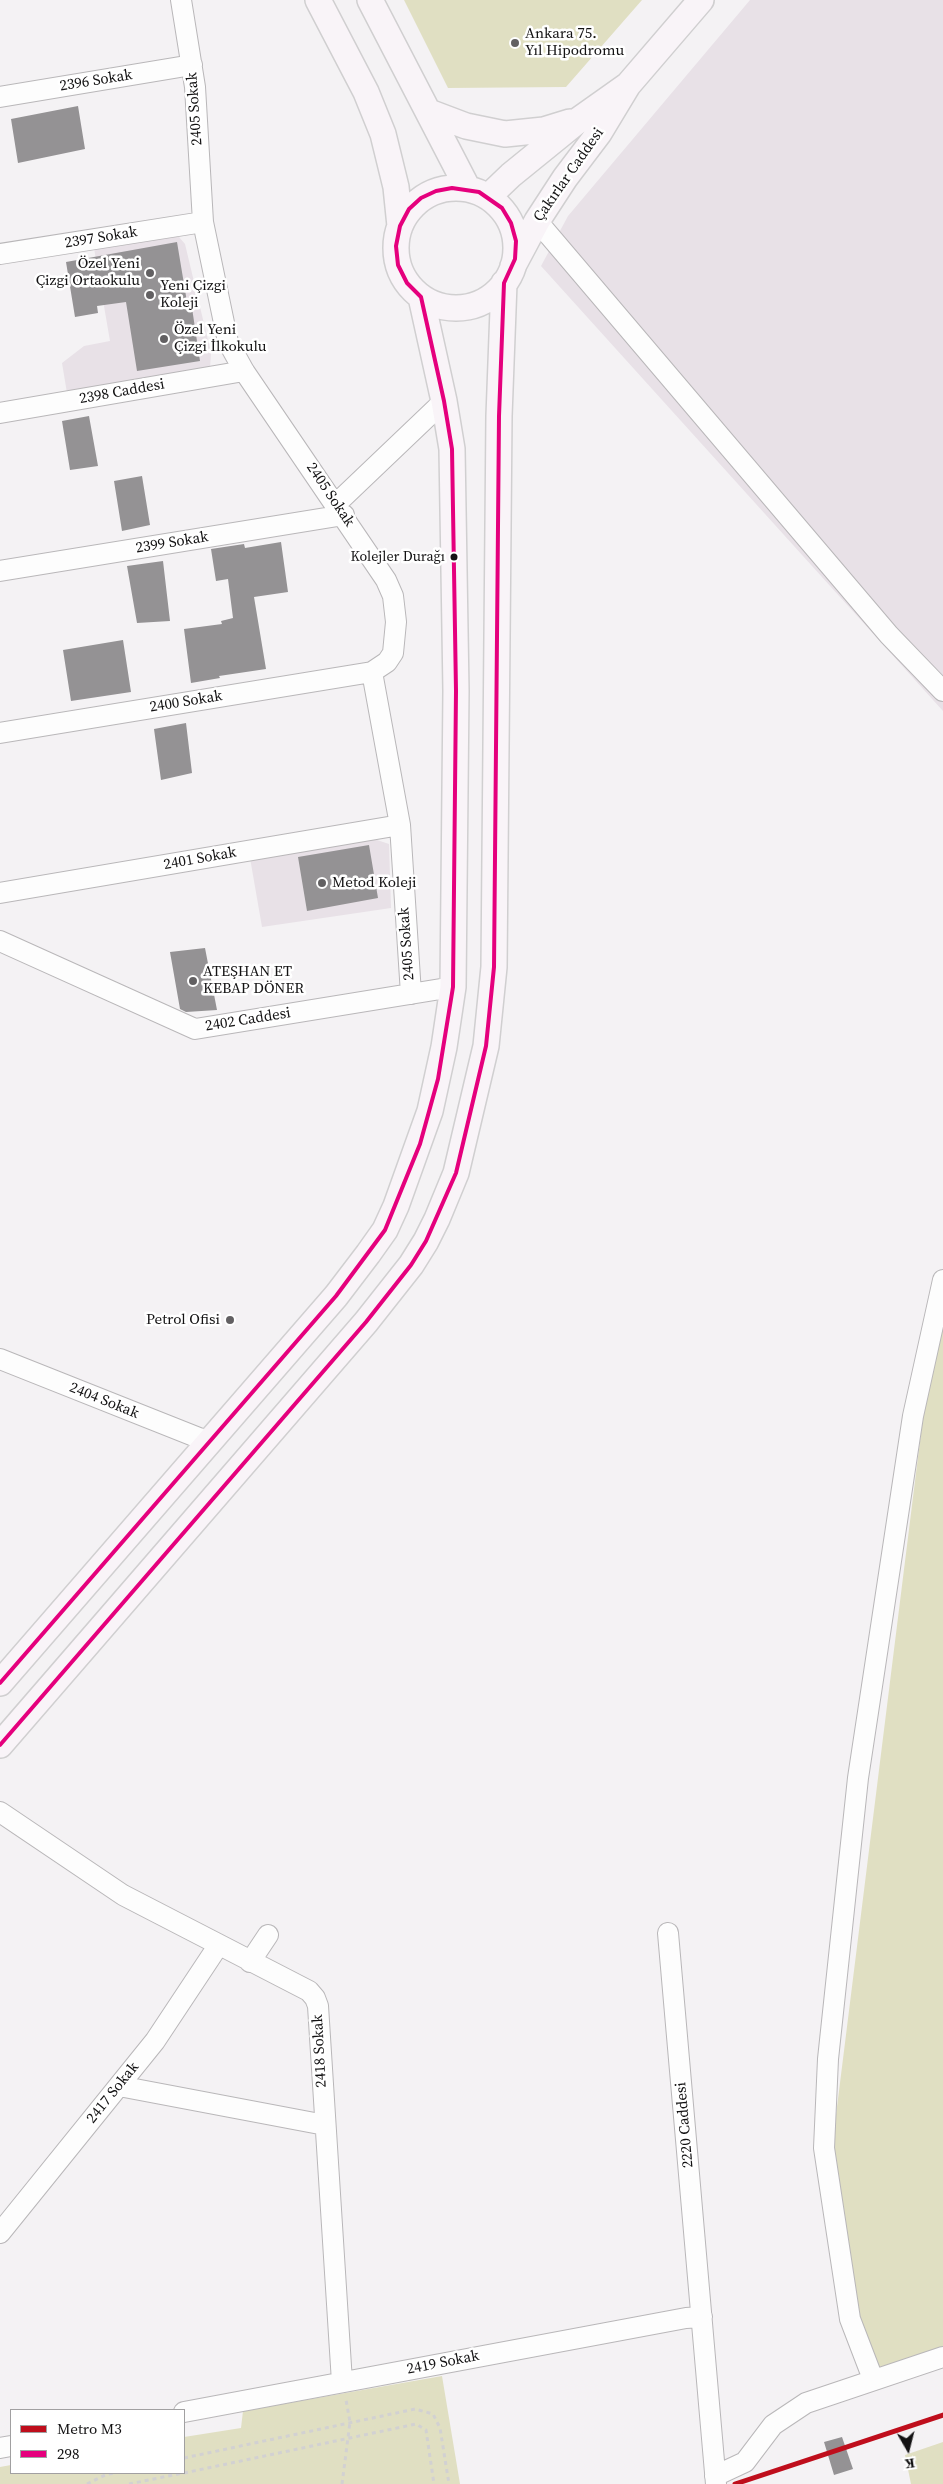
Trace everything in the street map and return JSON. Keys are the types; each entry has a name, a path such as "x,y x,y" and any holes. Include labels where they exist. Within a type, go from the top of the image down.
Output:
{"main road":[{"path":"318,0 366,92 382,134 396,187 400,226 396,246 398,265 407,283 421,297 436,305 453,308 470,306 485,300 508,275"},
{"path":"370,0 429,112 478,193"},
{"name":"Çakırlar Caddesi","path":"508,275 537,221 565,178 599,133 628,85 701,0"},
{"name":"Çakırlar Caddesi","path":"478,193 511,175 580,119 628,85"},
{"path":"429,112 466,126 505,134 544,130 580,119"},
{"path":"0,1746 383,1301 411,1265 426,1241 456,1172 486,1046 494,967 499,416 508,275 516,241 511,223 502,208 478,193 452,188 436,191 421,198 410,209 400,226"},
{"path":"0,1682 336,1296 385,1230 408,1180 430,1111 444,1047 453,987 456,672 452,449 444,401 421,297"}],"street":[{"name":"2405 Sokak","path":"182,0 192,65 203,222 228,342 244,371 340,509 386,580 395,609 393,653 387,662 372,672 400,825 411,994"},
{"name":"2396 Sokak","path":"0,97 192,65"},
{"path":"537,221 889,635 943,691"},
{"name":"2397 Sokak","path":"0,254 203,222"},
{"name":"2398 Caddesi","path":"0,413 244,371"},
{"path":"340,509 444,401"},
{"name":"2399 Sokak","path":"0,571 340,509"},
{"name":"2400 Sokak","path":"0,733 372,672"},
{"name":"2401 Sokak","path":"0,893 400,825"},
{"name":"2402 Caddesi","path":"0,941 195,1029 453,987"},
{"path":"873,2380 850,2319 824,2148 828,2059 861,1758 913,1416 943,1280"},
{"name":"2404 Sokak","path":"0,1359 209,1442"},
{"name":"2418 Sokak","path":"0,1812 123,1895 218,1946 309,1991 315,1998 318,2006 342,2382"},
{"name":"2220 Caddesi","path":"668,1933 716,2480"},
{"path":"250,1962 268,1935"},
{"name":"2417 Sokak","path":"0,2233 155,2041 218,1946"},
{"path":"119,2086 325,2125"},
{"name":"2419 Sokak","path":"185,2412 676,2320 702,2317"},
{"path":"716,2480 744,2462 773,2425 806,2403 943,2356"}],"path":[{"path":"342,2382 350,2422 342,2484"},
{"path":"185,2458 415,2409 433,2414 440,2428 449,2484"},
{"path":"185,2473 416,2424 426,2430 434,2484"},
{"path":"87,2484 112,2474"},
{"path":"129,2484 178,2474"}],"shaded area":[{"path":"750,0 943,0 943,711 541,266 568,216"},
{"name":"Yeni Çizgi Koleji","path":"171,235 179,237 185,244 211,353 210,368 67,393 62,363 84,346 110,341 94,248"},
{"name":"Metod Koleji","path":"374,839 389,844 391,908 262,927 250,858"}],"green space":[{"name":"Ankara 75. Yıl Hipodromu","path":"404,0 642,0 566,87 448,88"},
{"path":"943,1325 943,2350 876,2371 855,2317 832,2147 923,1417"},
{"path":"442,2376 460,2484 0,2484 0,2467 10,2465 10,2474 185,2474 185,2437 241,2428 243,2411"},
{"path":"943,2442 943,2484 911,2484 905,2455"}],"building":[{"path":"78,106 85,149 18,163 11,119"},
{"path":"177,242 188,308 192,308 200,361 137,371 126,302 97,306 98,313 75,317 66,262"},
{"path":"89,416 98,466 70,470 62,421"},
{"path":"142,476 150,525 122,531 114,481"},
{"path":"281,542 288,592 254,597 266,669 219,676 220,678 191,683 184,629 222,624 221,621 233,618 228,579 216,581 211,549 244,544 245,548"},
{"path":"163,561 170,621 137,623 127,566"},
{"path":"123,640 131,692 71,701 63,650"},
{"path":"186,723 192,773 161,780 154,729"},
{"path":"369,845 378,898 307,911 298,857"},
{"name":"ATEŞHAN ET KEBAP DÖNER","path":"205,948 217,1010 186,1012 180,1009 170,952"},
{"path":"842,2437 853,2469 834,2475 824,2442"}],"metro line":[{"name":"M3","path":"735,2484 943,2415"}],"transit line":[{"name":"298","path":"0,1683 336,1296 385,1230 420,1144 438,1079 453,987 456,691 452,449 444,401 421,297 407,283 398,265 396,246 400,226 409,209 421,198 436,191 452,188 479,192 502,208 511,223 516,241 515,259 504,283 499,416 494,967 486,1046 456,1173 426,1241 411,1265 366,1322 0,1745"}],"place":[{"name":"Ankara 75. Yıl Hipodromu","path":"515,43"},
{"name":"Özel Yeni Çizgi Ortaokulu","path":"150,273"},
{"name":"Yeni Çizgi Koleji","path":"150,295"},
{"name":"Özel Yeni Çizgi İlkokulu","path":"164,339"},
{"name":"Kolejler Durağı","path":"454,557"},
{"name":"Metod Koleji","path":"322,883"},
{"name":"ATEŞHAN ET KEBAP DÖNER","path":"193,981"},
{"name":"Petrol Ofisi","path":"230,1320"}]}
